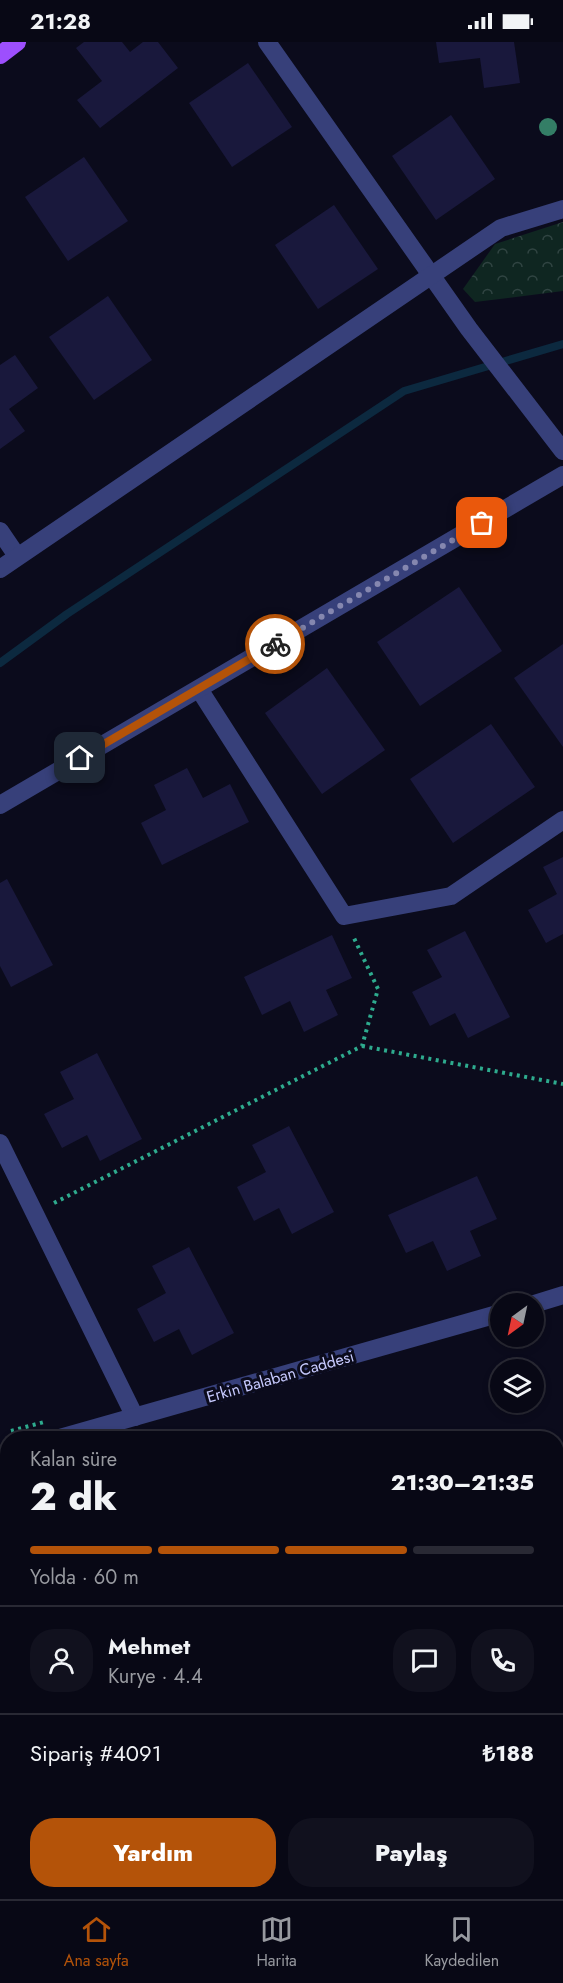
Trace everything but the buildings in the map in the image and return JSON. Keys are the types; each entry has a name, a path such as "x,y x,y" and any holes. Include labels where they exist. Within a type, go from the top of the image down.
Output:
{"main road":[{"path":"0,55 17,42"}],"street":[{"path":"267,42 470,329 563,451"},
{"path":"0,569 501,228 563,209"},
{"path":"0,805 563,475"},
{"path":"0,531 17,556"},
{"path":"199,689 344,916 451,896 563,820"},
{"path":"0,1143 135,1417"},
{"path":"544,1301 563,1295"},
{"name":"Erkin Balaban Caddesi","path":"85,1431 490,1316"}],"path":[{"path":"344,916 378,989 362,1046"},
{"path":"34,1213 362,1046 563,1084"}],"green space":[{"path":"563,222 563,291 475,302 463,289 495,244"}],"waterway":[{"path":"0,663 67,614 404,391 563,344"}],"way so far":[{"path":"275,644 482,523"}],"route":[{"path":"80,758 275,644"}]}
